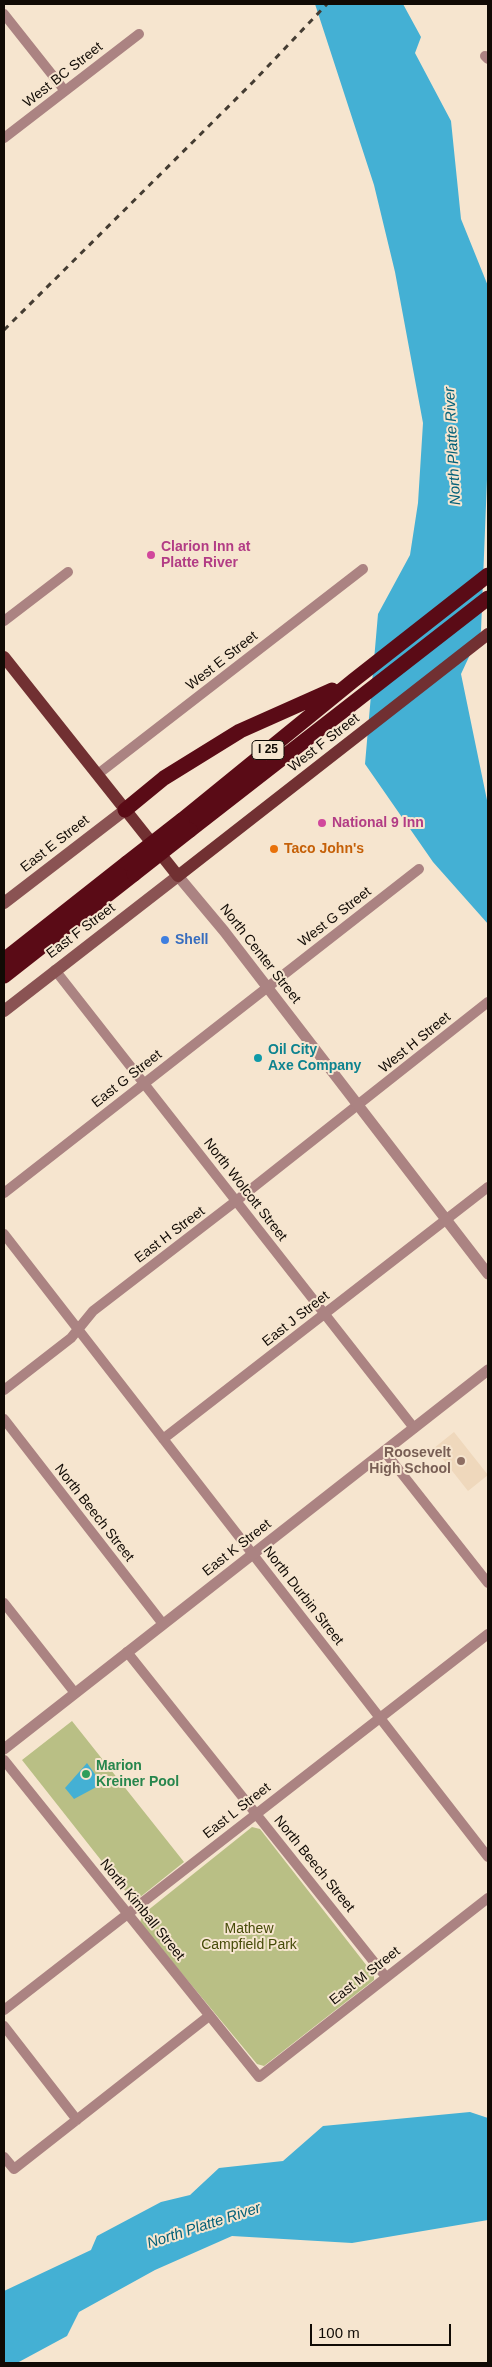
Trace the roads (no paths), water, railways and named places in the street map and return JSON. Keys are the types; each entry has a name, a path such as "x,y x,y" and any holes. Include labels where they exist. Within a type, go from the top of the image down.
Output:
{"highway":[{"name":"I 25","path":"186,825 354,680 488,575"},
{"name":"I 25","path":"4,960 351,704 488,598"},
{"path":"124,810 164,778 240,731 354,680"},
{"name":"I 25","path":"4,976 130,868"}],"main road":[{"name":"West F Street","path":"178,876 488,634"},
{"name":"North Center Street","path":"4,657 178,876"},
{"name":"East E Street","path":"4,903 124,810"},
{"name":"East F Street","path":"4,1011 178,876"}],"street":[{"path":"4,14 65,91"},
{"name":"West BC Street","path":"4,138 139,34"},
{"name":"West E Street","path":"98,774 363,570"},
{"path":"4,621 68,572"},
{"name":"West G Street","path":"267,987 419,870"},
{"name":"North Center Street","path":"178,876 267,987 488,1274"},
{"name":"North Wolcott Street","path":"55,970 414,1428"},
{"name":"East G Street","path":"4,1193 267,987"},
{"name":"West H Street","path":"358,1106 488,1002"},
{"name":"East H Street","path":"4,1390 71,1338 93,1311 358,1106"},
{"name":"East J Street","path":"163,1439 488,1187"},
{"name":"North Durbin Street","path":"4,1234 488,1857"},
{"name":"East K Street","path":"4,1749 488,1370"},
{"name":"North Beech Street","path":"4,1419 163,1624"},
{"path":"384,1451 488,1583"},
{"path":"4,1603 75,1693"},
{"name":"East L Street","path":"4,2010 488,1634"},
{"name":"North Beech Street","path":"127,1652 386,1977"},
{"name":"North Kimball Street","path":"4,1760 258,2077"},
{"name":"East M Street","path":"258,2077 488,1898"},
{"path":"4,2157 14,2169 209,2016"},
{"path":"4,2026 77,2120"}],"water":[{"name":"North Platte River","path":"315,4 403,4 421,37 415,53 451,121 461,219 488,286 488,454 481,631 461,674 488,805 488,924 433,862 365,764 378,614 410,555 418,503 423,423 395,272 374,185"},
{"name":"Marion Kreiner Pool","path":"87,1763 102,1784 74,1799 65,1788"},
{"name":"North Platte River","path":"470,2112 488,2118 488,2220 352,2243 232,2236 155,2270 79,2312 67,2336 17,2363 4,2363 4,2291 91,2250 97,2236 161,2202 190,2195 219,2168 283,2161 323,2126"}],"railway":[{"path":"4,330 253,82 327,4"}],"place":[{"name":"Clarion Inn at Platte River","path":"151,555"},
{"name":"National 9 Inn","path":"322,823"},
{"name":"Taco John's","path":"274,849"},
{"name":"Shell","path":"165,940"},
{"name":"Oil City Axe Company","path":"258,1058"},
{"name":"Roosevelt High School","path":"461,1461"},
{"name":"Marion Kreiner Pool","path":"86,1774"}],"park label":[{"name":"Mathew Campfield Park","path":"249,1938"}]}
